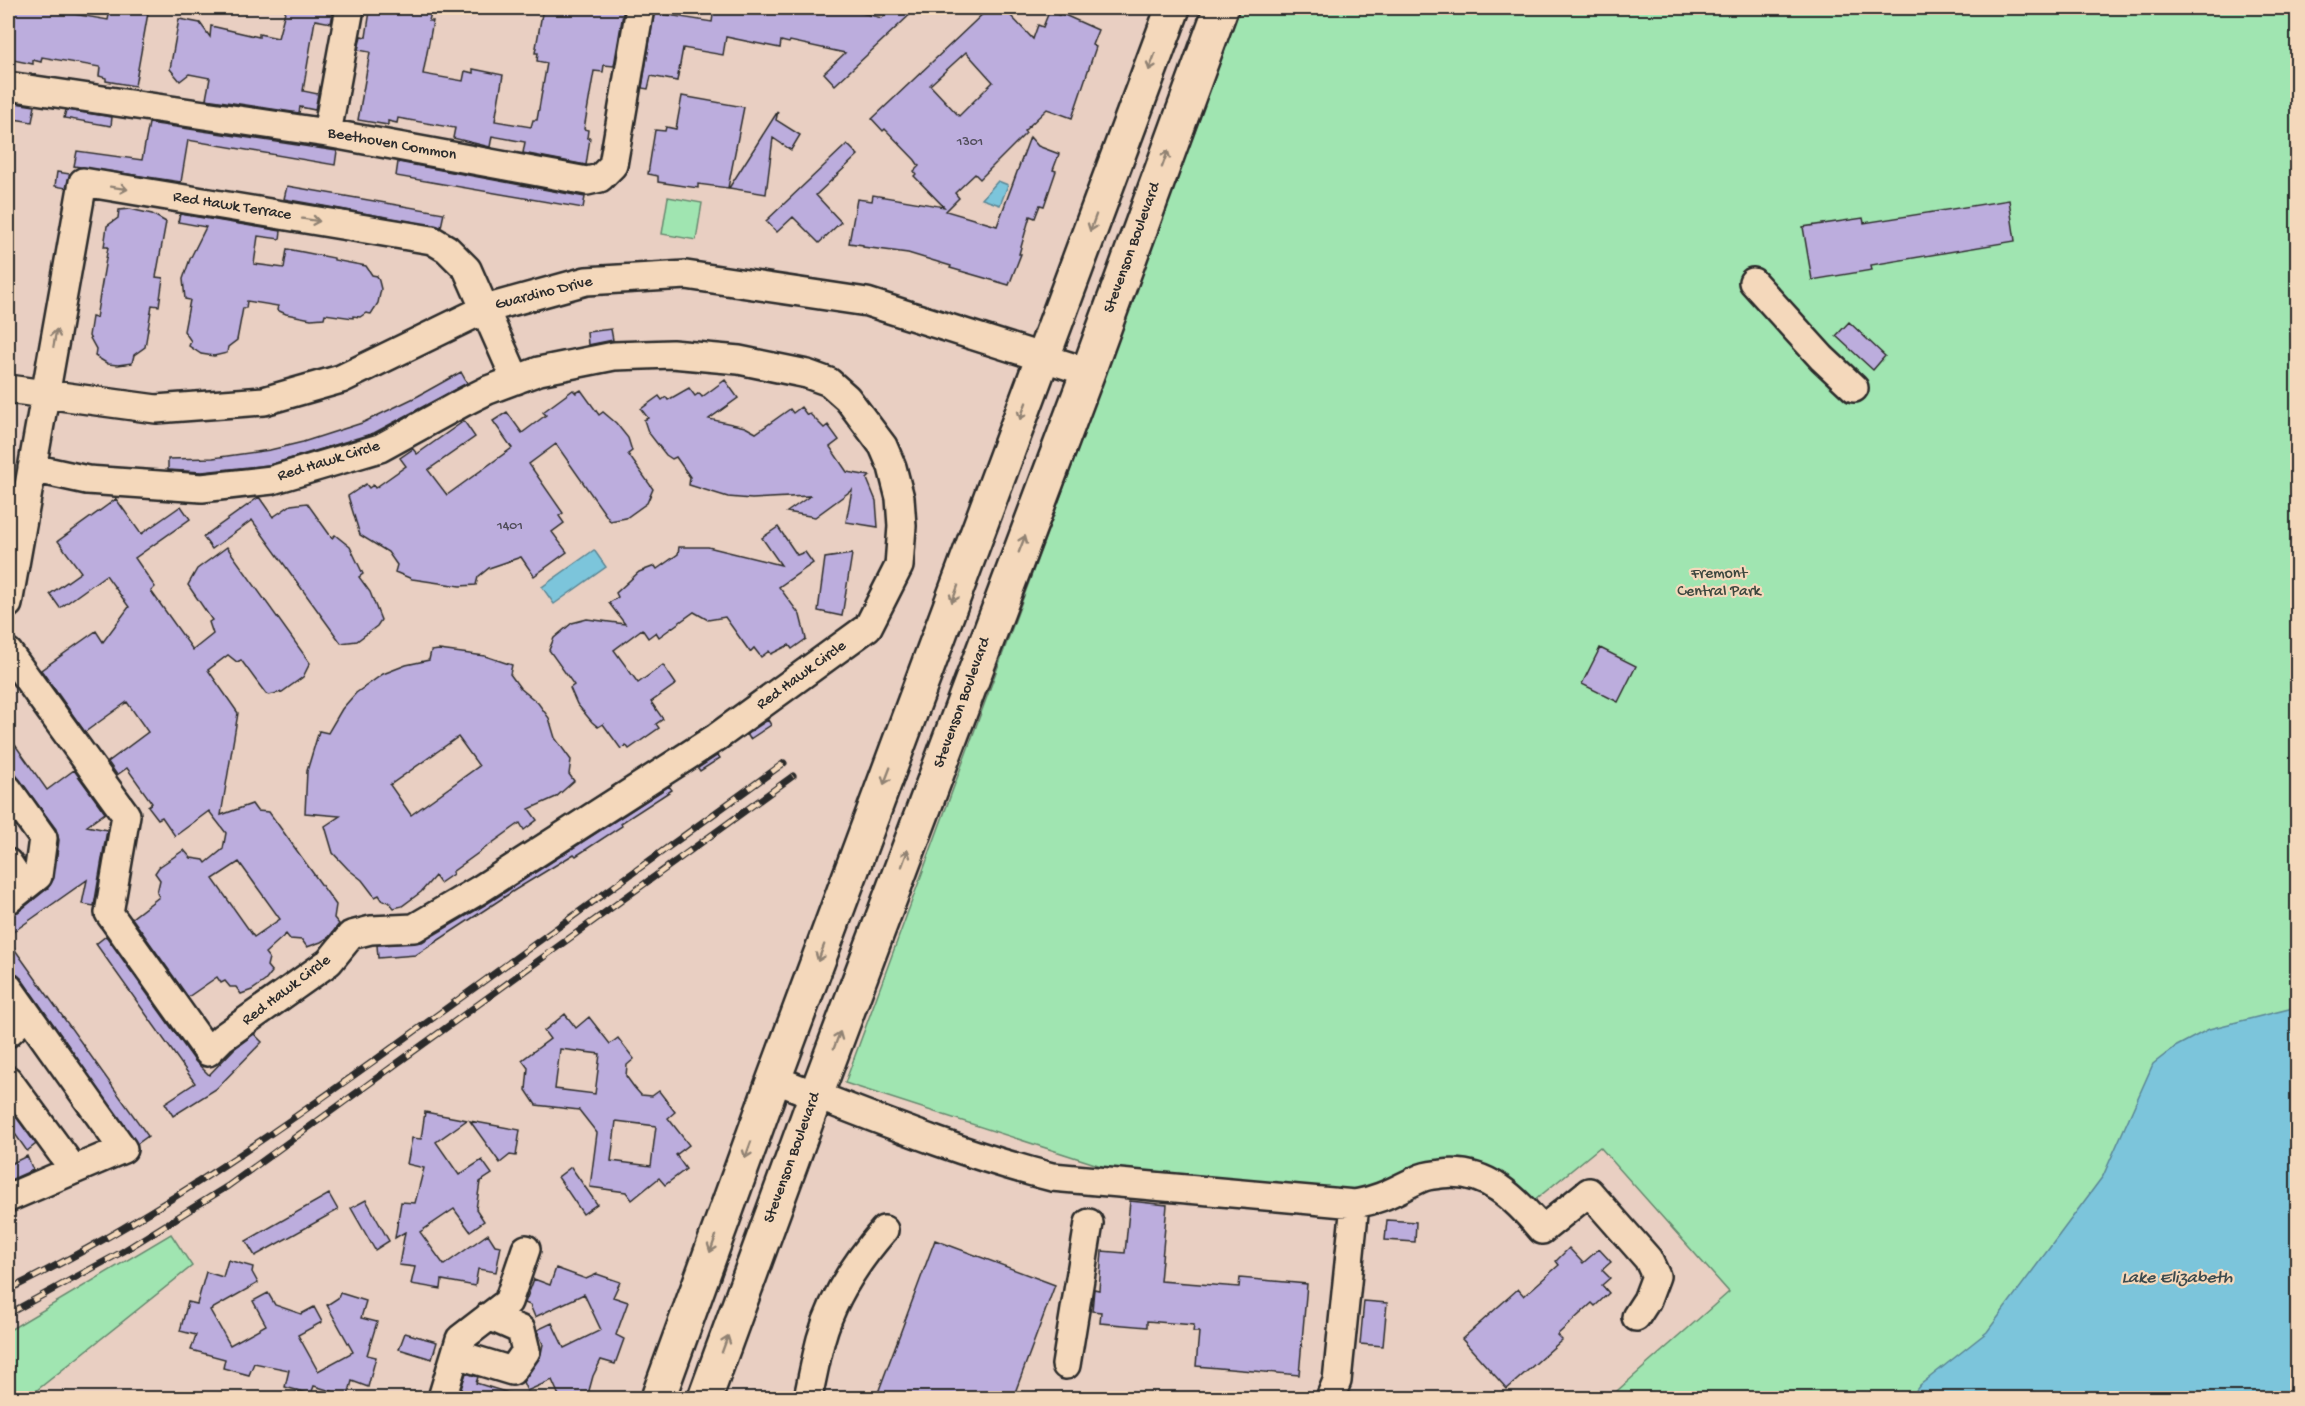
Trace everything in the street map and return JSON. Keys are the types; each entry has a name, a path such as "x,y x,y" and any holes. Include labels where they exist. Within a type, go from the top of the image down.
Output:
{"main road":[{"path":"658,1398 774,1079 1173,8"},
{"name":"Stevenson Boulevard","path":"705,1398 816,1095 1088,372 1221,8"}],"street":[{"path":"327,133 350,8"},
{"name":"Beethoven Common","path":"8,86 327,133 587,181 600,178 613,165 640,8"},
{"name":"Red Hawk Terrace","path":"45,396 82,182 432,240 447,249 467,269 516,380"},
{"name":"Guardino Drive","path":"8,389 45,396 156,409 264,401 341,379 484,309 586,281 686,275 867,302 1044,356 1088,372"},
{"path":"1753,282 1822,358 1854,388"},
{"name":"Red Hawk Circle","path":"8,652 126,815 109,913 208,1053 222,1038 329,962 351,935 371,930 414,928 479,890 717,737 868,627 898,566 903,526 900,498 892,466 883,447 847,398 829,382 807,374 739,360 672,354 614,356 560,366 516,380 462,403 380,448 272,480 202,488 87,480 32,468"},
{"path":"8,604 45,396"},
{"path":"8,789 43,838 38,876 16,893 8,863"},
{"path":"8,987 123,1149 8,1198"},
{"path":"8,1033 27,1014"},
{"path":"774,1079 1008,1166 1052,1177 1355,1204 1393,1194 1422,1177 1450,1173 1464,1174 1489,1180 1516,1200 1542,1230 1589,1192 1648,1259 1656,1276 1647,1300 1636,1317"},
{"path":"8,1080 74,1170"},
{"path":"1330,1398 1336,1381 1355,1204"},
{"path":"1066,1365 1089,1223"},
{"path":"808,1398 822,1337 846,1281 865,1252 884,1230"},
{"path":"442,1398 460,1339 508,1302 526,1249"},
{"path":"456,1354 512,1371 525,1351 520,1330 489,1316"}],"green space":[{"name":"Fremont Central Park","path":"1240,8 2297,8 2297,1398 1609,1398 1729,1292 1600,1147 1530,1204 1476,1168 1360,1194 1123,1173 845,1083"},
{"path":"668,197 702,203 696,240 662,234"},
{"path":"171,1234 192,1266 27,1398 8,1398 8,1331"}],"water":[{"path":"998,181 1008,185 1000,205 982,199"},
{"path":"594,550 606,567 554,604 542,587"},
{"name":"Lake Elizabeth","path":"2297,1004 2297,1398 1910,1398 1920,1385 1987,1332 2103,1176 2153,1064 2175,1047 2209,1029 2289,1009"}],"building":[{"path":"11,8 51,8 50,10 108,20 110,10 118,12 118,8 148,13 135,86 106,81 106,78 99,76 100,67 42,57 41,62 33,60 33,64 8,59"},
{"path":"286,8 334,8 331,23 315,20 303,91 318,94 315,110 300,107 299,113 206,99 210,78 189,74 180,81 170,69 179,19 200,23 210,37 211,26 259,37 259,34 278,38"},
{"path":"375,8 425,8 425,12 431,12 429,21 433,21 423,74 463,81 465,71 473,73 473,69 503,75 495,121 531,127 533,120 537,120 547,63 537,61 538,53 535,53 543,8 624,8 614,66 604,65 603,72 594,71 584,129 588,130 587,138 590,138 586,165 523,153 525,142 492,136 490,147 453,138 455,128 398,118 397,123 388,121 388,125 358,120 370,52 358,50 361,36 366,37 370,11 374,11"},
{"path":"655,8 662,8 661,14 712,22 714,8 854,8 853,11 882,18 892,8 917,8 835,85 824,73 845,53 790,41 789,43 781,41 780,48 726,37 723,55 683,48 677,81 651,76 648,89 642,88"},
{"path":"989,8 1012,8 1006,13 1033,39 1038,25 1043,27 1049,12 1059,15 1060,13 1098,30 1092,45 1096,47 1072,118 1047,109 980,179 975,174 955,193 959,198 946,211 997,226 1030,137 1038,146 1059,154 1053,170 1056,171 1044,206 1040,205 1035,218 1030,216 1019,254 1021,254 1009,285 908,253 849,243 857,199 872,201 873,195 944,207 914,176 916,174 914,171 919,166 915,160 872,119","holes":["966,52 993,82 959,116 930,85"]},
{"path":"682,96 744,107 728,188 698,184 698,188 658,182 658,176 648,174 655,130 665,131 666,127 676,129"},
{"path":"8,102 35,106 32,122 8,118"},
{"path":"66,110 112,117 111,126 64,118"},
{"path":"778,111 776,120 800,135 791,150 773,138 766,194 729,188"},
{"path":"149,123 337,151 335,165 188,140 181,182 74,166 77,151 142,160"},
{"path":"847,144 858,155 816,195 841,222 819,243 793,217 777,232 766,221"},
{"path":"398,162 585,197 583,208 396,176"},
{"path":"57,172 70,174 66,188 55,186"},
{"path":"287,186 444,213 441,227 284,199"},
{"path":"2009,200 2015,241 1871,265 1872,270 1812,280 1803,227 1863,218 1864,223"},
{"path":"130,209 152,214 166,222 156,277 163,278 159,306 152,305 145,347 134,355 132,363 108,364 95,356 96,349 89,336 92,317 96,318 108,247 104,247 107,226 118,218 119,210"},
{"path":"180,214 281,231 280,239 258,236 254,264 284,268 287,249 366,266 379,281 381,289 378,303 371,314 366,313 360,317 325,314 324,318 311,319 286,314 277,310 278,306 247,301 246,308 243,308 237,340 228,347 227,353 214,356 201,354 189,346 191,341 184,331 190,300 185,299 183,279 206,227 178,222"},
{"path":"1849,322 1885,356 1873,370 1836,336"},
{"path":"611,329 613,340 588,345 587,332"},
{"path":"461,372 467,383 374,433 269,465 202,472 168,470 168,459 213,458 270,450 362,423"},
{"path":"725,380 738,398 709,419 745,427 756,433 790,409 793,413 801,407 807,415 810,414 824,428 828,425 839,440 830,447 847,472 870,476 867,479 876,501 878,527 846,522 852,490 815,517 787,512 810,496 752,499 728,497 689,485 690,477 676,457 672,459 666,455 648,432 644,420 648,418 641,409 659,396 662,400 666,397 668,400 689,388 695,396 699,393 702,397"},
{"path":"573,390 576,393 581,390 599,415 603,412 616,423 628,438 632,451 628,454 653,489 647,503 626,518 610,521 556,444 529,464 563,513 559,516 564,523 552,532 567,552 534,576 521,557 489,568 478,577 476,585 460,586 412,579 395,572 397,565 388,552 360,535 348,496 366,484 369,488 373,485 375,488 406,466 400,458 413,449 417,454 464,421 475,437 428,470 447,495 512,448 493,421 507,412 522,433 546,415 543,412"},
{"path":"259,497 273,517 291,505 307,503 332,538 335,535 350,547 363,574 359,577 370,592 381,620 377,626 357,641 341,643 252,520 212,549 203,537"},
{"path":"116,499 141,534 181,506 190,519 135,558 155,587 151,591 193,650 213,634 209,622 212,620 188,585 197,569 227,547 310,663 303,677 282,692 269,695 241,660 237,662 228,655 208,670 238,713 221,815 252,804 257,811 269,812 336,905 334,918 339,924 329,937 307,947 302,940 290,939 286,934 265,953 269,958 267,966 272,972 265,981 252,990 241,994 236,987 230,987 225,981 221,983 217,977 188,997 132,918 159,897 157,893 160,880 155,873 159,867 184,850 191,858 204,860 206,863 223,849 226,833 209,811 175,836 162,817 158,819 148,806 152,803 127,768 117,775 108,762 148,732 127,702 85,732 41,670 96,631 103,642 129,607 106,575 60,608 50,594 81,572 58,541","holes":["239,862 280,919 254,937 213,879"]},
{"path":"778,527 797,555 805,552 813,563 779,587 800,615 806,639 792,649 789,645 771,654 769,651 761,657 754,648 750,652 725,617 708,620 694,612 659,637 656,632 648,638 642,629 614,650 638,683 663,665 676,684 651,702 663,719 656,724 659,728 629,749 626,745 621,749 603,724 598,727 577,704 570,688 574,685 549,650 554,638 572,623 587,619 625,624 609,603 618,597 616,593 639,572 655,566 657,569 678,554 679,547 708,547 781,565 762,538"},
{"path":"852,554 842,616 818,611 825,558"},
{"path":"1600,648 1636,666 1618,702 1582,684"},
{"path":"431,651 485,656 512,665 510,674 520,688 538,703 549,718 555,738 571,760 569,774 574,781 556,797 529,809 537,820 524,830 520,823 440,883 435,876 421,892 402,906 394,908 389,902 383,901 379,895 375,897 362,880 333,853 325,826 340,816 305,813 307,771 319,731 328,733 342,709 356,693 383,674 406,665 429,660","holes":["458,737 479,766 411,815 390,785"]},
{"path":"768,720 771,725 750,739 747,734"},
{"path":"8,735 47,790 74,770 105,813 87,826 107,830 94,906 82,904 87,880 13,932 8,924 8,915 18,912 48,888 54,878 59,840 56,829 8,764"},
{"path":"718,755 720,758 700,771 698,768"},
{"path":"669,786 672,790 621,823 622,826 576,856 574,854 515,890 416,955 378,958 377,945 422,942 488,903"},
{"path":"106,936 195,1061 209,1075 234,1049 254,1034 262,1042 216,1089 173,1116 165,1103 195,1083 96,944"},
{"path":"8,940 148,1136 137,1144 21,978 8,967"},
{"path":"565,1014 576,1028 589,1017 610,1044 618,1038 634,1059 627,1065 626,1076 634,1087 641,1095 652,1096 659,1091 675,1112 668,1118 689,1145 676,1155 686,1169 665,1185 659,1178 632,1200 626,1192 590,1187 597,1133 579,1110 536,1105 526,1090 528,1068 522,1060 550,1039 544,1031","holes":["560,1049 600,1054 595,1094 555,1089","616,1121 656,1126 651,1166 611,1161"]},
{"path":"8,1106 36,1144 27,1151 8,1124"},
{"path":"425,1112 467,1120 436,1142 459,1175 482,1160 492,1174 480,1182 476,1209 484,1221 470,1231 454,1209 420,1232 444,1265 488,1234 495,1245 501,1246 496,1272 478,1269 475,1286 442,1280 441,1289 411,1284 415,1267 399,1265 405,1232 395,1238 401,1202 415,1203 424,1168 407,1164 412,1138 421,1139"},
{"path":"470,1121 520,1130 516,1156 510,1155 500,1163"},
{"path":"27,1156 33,1170 8,1181 8,1165"},
{"path":"571,1167 597,1204 583,1214 558,1177"},
{"path":"329,1194 338,1210 255,1256 246,1241"},
{"path":"366,1200 389,1241 375,1250 351,1208"},
{"path":"1130,1201 1167,1205 1160,1281 1239,1287 1240,1278 1307,1284 1299,1375 1196,1366 1199,1332 1193,1332 1194,1325 1147,1321 1147,1327 1100,1323 1101,1312 1092,1311 1094,1289 1099,1290 1102,1251 1125,1253"},
{"path":"1387,1220 1416,1222 1415,1242 1385,1240"},
{"path":"935,1240 1055,1285 1013,1398 876,1398"},
{"path":"1569,1248 1583,1263 1599,1249 1611,1262 1602,1270 1610,1278 1602,1285 1609,1293 1595,1306 1592,1303 1557,1335 1562,1340 1507,1389 1462,1339 1518,1289 1524,1296 1559,1265 1556,1261"},
{"path":"228,1260 253,1267 252,1272 258,1283 210,1310 230,1345 266,1325 253,1301 268,1293 275,1305 301,1314 314,1307 322,1322 298,1335 318,1371 353,1352 327,1305 338,1298 340,1293 366,1301 361,1318 377,1322 367,1355 376,1357 368,1387 352,1381 348,1396 314,1386 311,1394 285,1387 289,1370 254,1363 249,1375 223,1368 225,1359 191,1350 196,1335 180,1331 188,1302 197,1304 206,1272 223,1277"},
{"path":"556,1268 586,1279 597,1274 620,1282 613,1297 628,1302 616,1335 624,1339 615,1364 601,1360 593,1376 587,1398 560,1398 552,1380 527,1391 523,1382 541,1354 543,1344 537,1330 552,1323 564,1348 601,1330 584,1294 535,1317 530,1305 525,1303 534,1279 550,1285"},
{"path":"1364,1301 1387,1303 1383,1346 1360,1344"},
{"path":"405,1333 437,1342 432,1359 399,1349"},
{"path":"466,1373 478,1377 476,1383 515,1395 514,1398 458,1398"}],"railway":[{"path":"8,1290 119,1230 226,1164 382,1055 784,763"},
{"path":"8,1314 122,1252 228,1186 793,776"}]}
